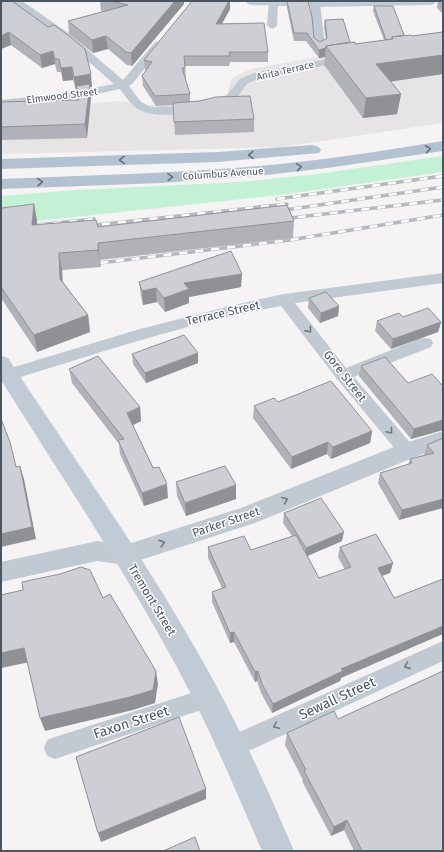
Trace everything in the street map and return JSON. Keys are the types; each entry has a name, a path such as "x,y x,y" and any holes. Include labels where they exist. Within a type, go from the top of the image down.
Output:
{"main road":[{"path":"252,1 315,3 430,1"},
{"path":"362,144 443,132"},
{"name":"Columbus Avenue","path":"1,184 236,173 321,164 443,146"},
{"name":"Columbus Avenue","path":"1,164 246,156 327,148"},
{"name":"Tremont Street","path":"3,371 125,555 162,616 232,747 278,851"}],"street":[{"name":"Anita Terrace","path":"16,1 63,34 91,57 123,86 137,104 148,110 163,111 199,109 214,106 230,98 244,81 258,75 329,60 360,56"},
{"path":"272,26 273,2"},
{"path":"315,3 320,46"},
{"path":"123,86 129,81 164,38"},
{"name":"Elmwood Street","path":"1,103 96,92 123,86"},
{"name":"Terrace Street","path":"3,371 190,320 284,299 443,278"},
{"name":"Gore Street","path":"284,299 343,375 407,451"},
{"path":"343,375 425,343"},
{"name":"Parker Street","path":"1,572 97,551 125,555 246,516 407,451 443,439"},
{"name":"Sewall Street","path":"232,747 332,700 443,651"},
{"name":"Faxon Street","path":"55,748 207,698"}],"shaded area":[{"path":"443,34 443,123 282,147 1,154 1,111 119,101 149,105 186,105 212,100 227,94 232,78 251,69"}],"green space":[{"path":"443,156 443,172 288,194 37,221 1,235 1,196 76,190 240,182 310,175"}],"building":[{"path":"1,1 12,1 48,27 54,25 73,39 85,49 91,74 74,77 72,67 61,68 59,59 55,59 53,51 40,55 9,32 1,36"},
{"path":"111,1 175,1 131,53 126,52 106,36 92,40 68,21 128,5"},
{"path":"192,1 229,1 216,24 264,23 268,52 229,52 230,56 184,56 185,68 182,68 190,94 155,96 142,76 152,62 144,60"},
{"path":"287,1 308,1 312,17 314,38 320,42 327,38 325,20 343,19 350,42 326,46 326,48 319,50 307,33 294,33"},
{"path":"374,6 393,6 404,35 392,37 392,39 386,40"},
{"path":"443,32 443,55 376,64 401,94 366,98 326,46 355,42 355,44 393,39 392,37"},
{"path":"90,84 85,124 1,127 1,102 79,100 76,86"},
{"path":"250,96 254,119 174,122 173,103 199,101 216,97"},
{"path":"34,204 32,225 96,220 98,227 287,205 294,221 98,243 98,250 59,253 60,279 88,315 34,335 1,287 1,210 2,208"},
{"path":"231,251 242,274 184,283 189,289 164,298 156,288 142,291 139,282"},
{"path":"326,292 339,306 321,313 309,298"},
{"path":"428,308 441,322 393,339 377,321 399,313 403,317"},
{"path":"184,335 198,353 145,373 132,354"},
{"path":"98,356 140,407 127,413 153,468 159,467 167,484 142,493 118,440 124,439 69,369"},
{"path":"385,357 408,383 432,374 443,386 443,420 414,429 361,366"},
{"path":"331,381 372,431 333,447 328,442 292,457 254,406 274,398 278,402"},
{"path":"1,419 10,442 16,467 20,466 32,527 1,534"},
{"path":"443,438 443,499 402,510 380,473 412,463 410,459 434,453 427,445"},
{"path":"225,466 236,485 185,503 176,482"},
{"path":"321,498 344,532 306,548 284,513"},
{"path":"376,534 393,563 378,568 394,598 443,579 443,626 341,669 343,671 273,704 262,684 258,671 255,672 234,632 230,633 212,592 226,587 208,547 244,536 251,550 296,535 319,578 351,567 340,547"},
{"path":"81,567 90,570 103,598 110,594 156,671 153,690 130,697 40,718 24,648 1,653 1,595 23,590 22,582 60,574"},
{"path":"443,671 443,851 362,851 347,820 334,827 304,771 306,770 287,733 334,711 338,719"},
{"path":"179,717 206,789 98,833 76,757"},
{"path":"195,837 200,851 163,851"}],"railway":[{"path":"277,199 443,176"},
{"path":"278,211 443,187"},
{"path":"282,219 443,200"},
{"path":"86,226 287,204"},
{"path":"100,263 290,240 443,215"},
{"path":"37,225 94,219"}]}
